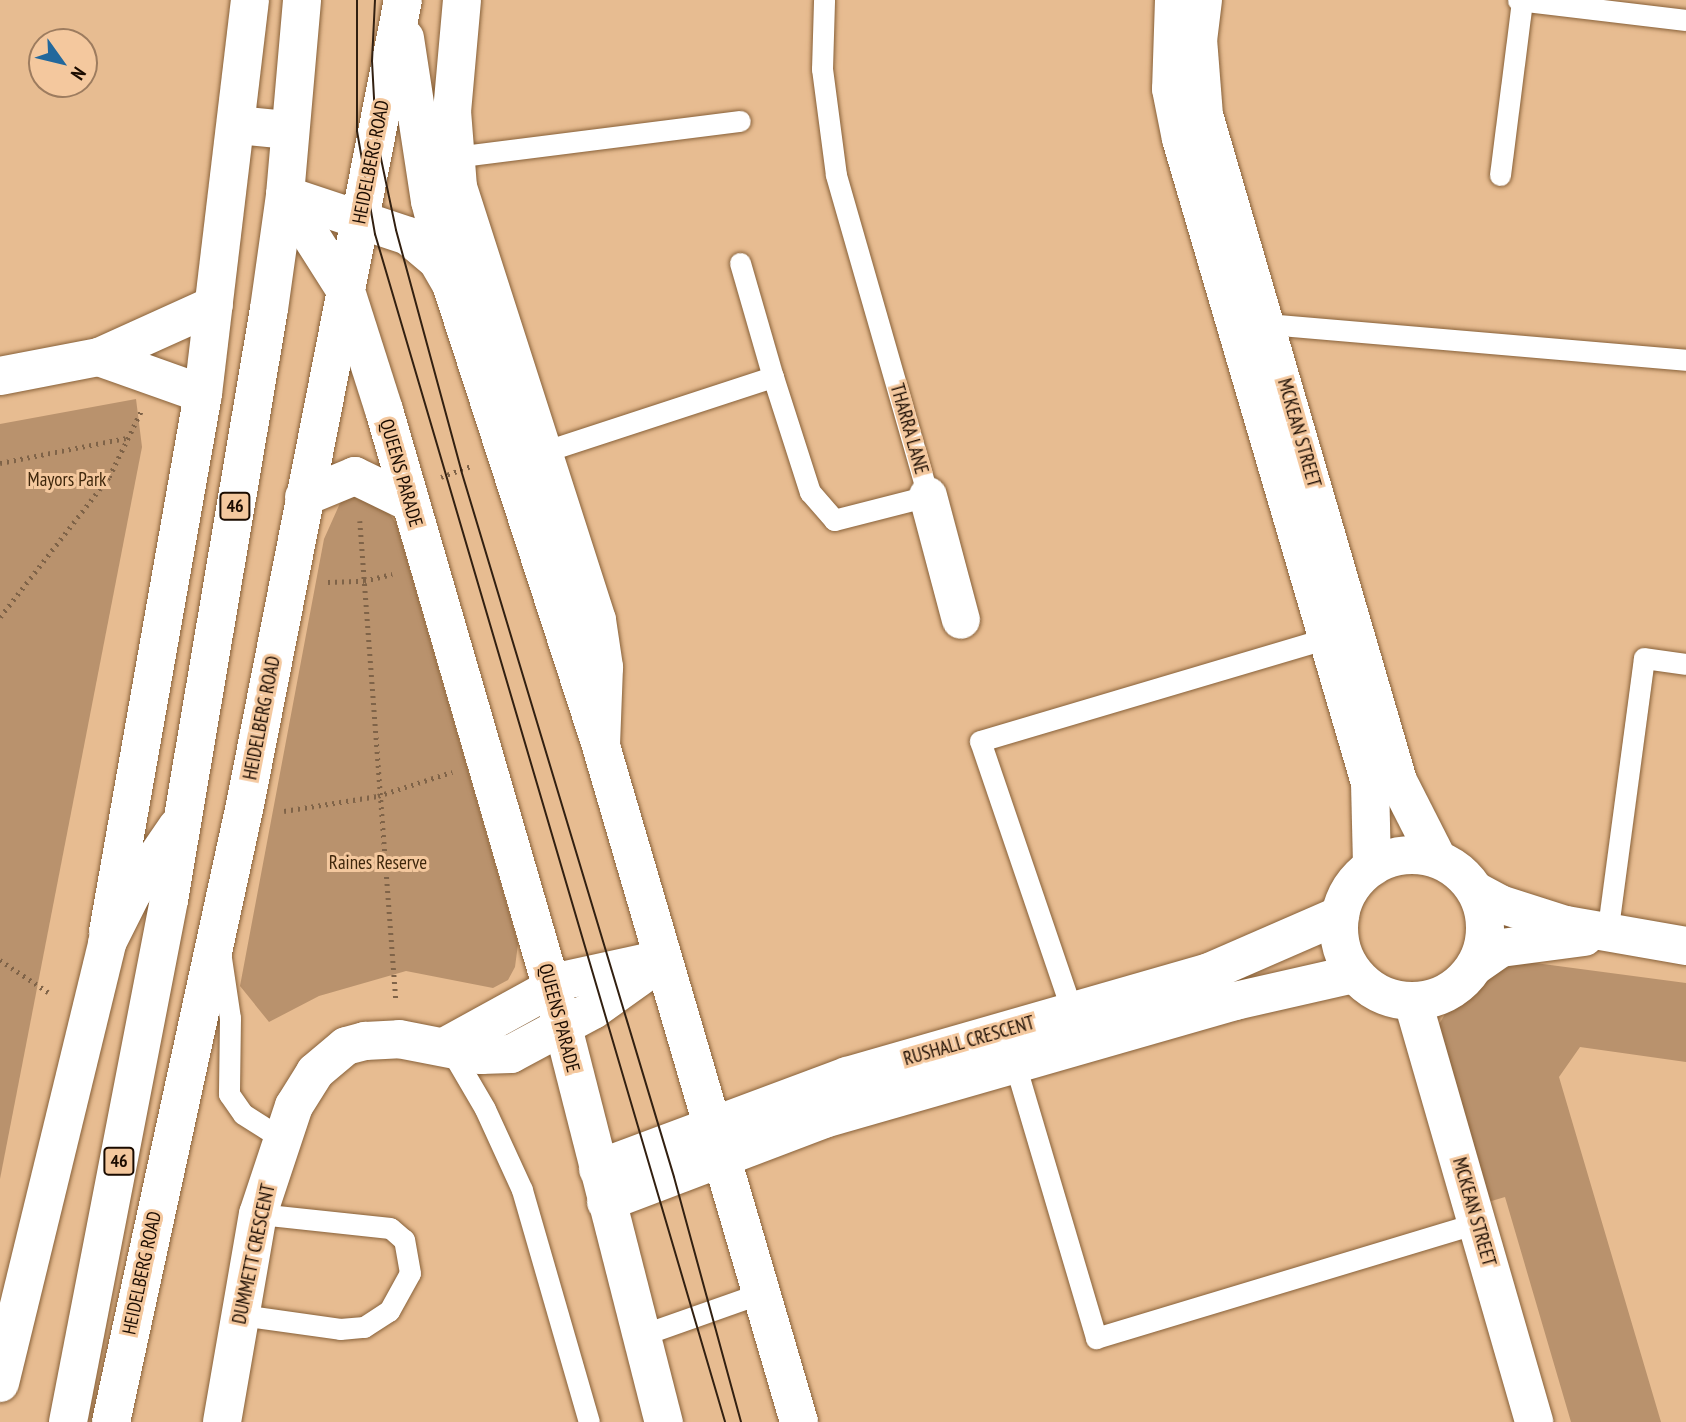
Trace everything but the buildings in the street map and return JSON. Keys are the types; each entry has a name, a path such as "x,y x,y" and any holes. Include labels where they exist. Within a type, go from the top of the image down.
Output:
{"street":[{"path":"0,1383 103,955 203,394 250,0"},
{"name":"46","path":"68,1422 184,817 285,195 288,130 302,0"},
{"path":"462,0 453,111 454,157 511,459"},
{"name":"MCKEAN STREET","path":"1174,0 1185,86 1206,169 1343,633 1398,781 1437,858"},
{"name":"MCKEAN STREET","path":"1185,86 1203,0"},
{"path":"402,6 430,201 451,284 511,459 601,746 663,960 720,1141 799,1422"},
{"name":"HEIDELBERG ROAD","path":"111,1422 245,806 402,6"},
{"path":"237,125 288,130"},
{"path":"285,195 360,217 417,242 437,260 451,284"},
{"name":"QUEENS PARADE","path":"285,195 346,291 421,491 427,565 563,1027 602,1186 666,1420"},
{"path":"0,376 99,357 214,305"},
{"path":"99,357 160,376 203,394"},
{"path":"304,497 355,475 421,491"},
{"path":"928,496 961,620"},
{"name":"MCKEAN STREET","path":"1343,633 1370,783 1372,867"},
{"path":"103,955 127,900 184,817"},
{"path":"1607,935 1508,946 1488,953 1459,985 1438,997 1413,1002 1391,999 1354,974 1343,955 1340,915 1346,896 1372,867 1392,858 1437,858 1454,868 1476,891 1530,914 1607,935 1686,946"},
{"path":"1475,966 1485,927 1476,891"},
{"name":"RUSHALL CRESCENT","path":"602,1186 720,1141 847,1076 1209,972 1340,915"},
{"path":"448,1045 551,986 591,972 663,960"},
{"name":"DUMMETT CRESCENT","path":"222,1422 258,1214 281,1138 303,1088 329,1057 346,1046 399,1040 448,1045 501,1056 563,1027 663,960"},
{"name":"RUSHALL CRESCENT","path":"720,1141 824,1119 1235,1001 1354,974"},
{"name":"MCKEAN STREET","path":"1413,1002 1534,1422"}],"lane":[{"name":"THARRA LANE","path":"773,377 810,492 834,520 928,496 836,175 822,69 824,0"},
{"path":"1500,175 1520,0 1686,20"},
{"path":"454,157 740,121"},
{"path":"511,459 773,377 740,264"},
{"path":"1252,323 1686,360"},
{"path":"1072,1011 980,741 1343,633"},
{"path":"1607,935 1644,658 1686,664"},
{"path":"217,928 230,1018 229,1094 243,1114 281,1138"},
{"path":"448,1045 491,1120 522,1190 589,1422"},
{"path":"1015,1064 1096,1338 1477,1223"},
{"path":"241,1315 340,1329 364,1327 389,1311 410,1273 404,1240 390,1228 258,1214"},
{"path":"642,1335 761,1293"},
{"path":"778,1422 783,1372"}],"path":[{"path":"0,617 109,477 160,376"},
{"path":"0,463 127,438"},
{"path":"421,491 511,459"},
{"path":"360,516 378,796 399,1040"},
{"path":"289,582 364,581 427,565"},
{"path":"245,806 278,811 378,796 486,761"},
{"path":"0,960 48,992"}],"green space":[{"name":"Mayors Park","path":"136,399 142,447 0,1179 0,424"},
{"name":"Raines Reserve","path":"353,495 385,507 396,523 518,944 515,967 508,980 493,988 406,971 319,996 269,1022 240,986 324,539 341,501"},
{"path":"1521,961 1686,983 1686,1062 1580,1047 1559,1077 1661,1422 1571,1422 1505,1197 1478,1205 1430,1040 1445,1014 1474,996 1499,966"}],"tram line":[{"path":"357,0 357,131 375,234 725,1422"},
{"path":"375,0 372,61 376,135 396,230 461,470 674,1177 741,1422"}]}
